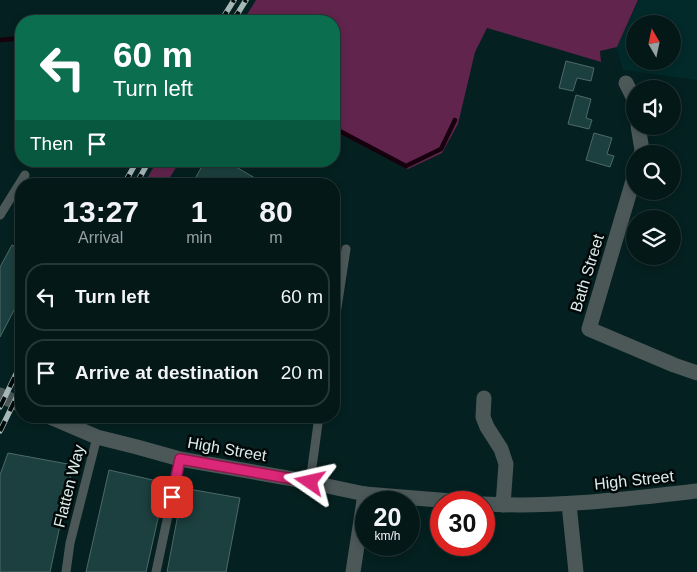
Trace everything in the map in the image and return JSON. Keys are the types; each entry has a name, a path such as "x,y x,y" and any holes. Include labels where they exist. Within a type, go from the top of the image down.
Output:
{"street":[{"name":"Bath Street","path":"627,200 589,329 674,365 697,372"},
{"path":"0,396 15,402"},
{"path":"484,398 483,417 501,449 506,464 503,505"},
{"name":"High Street","path":"64,423 97,437 137,446 180,459 355,492"},
{"name":"High Street","path":"495,505 519,506 569,504 697,491"},
{"path":"569,504 576,572"},
{"path":"353,572 356,556"}],"lane":[{"path":"0,215 15,192"},
{"path":"340,288 346,249"},
{"path":"310,482 318,423"},
{"name":"Flatten Way","path":"66,572 70,543 97,437"},
{"path":"156,572 180,459"}],"shaded area":[{"path":"256,0 638,0 631,15 626,15 626,27 617,47 600,51 601,62 487,28 475,52 458,124 442,153 408,169 340,131 340,15 247,15"},
{"path":"639,0 697,0 697,80 623,70 617,47 626,28 626,70 681,70 681,15 632,15"},
{"path":"154,167 176,167 170,178 147,178"}],"building":[{"path":"566,61 594,68 591,81 577,78 573,91 559,88"},
{"path":"576,95 591,99 586,118 592,120 589,129 568,124"},
{"path":"594,133 612,138 607,154 614,156 610,167 586,160"},
{"path":"202,167 236,167 255,178 195,178"},
{"path":"12,245 15,247 15,308 0,337 0,267"},
{"path":"8,453 73,465 50,572 0,572 0,475"},
{"path":"109,470 166,483 146,572 86,572"},
{"path":"183,488 240,498 226,572 167,572"}],"waterway":[{"path":"0,40 15,39"},
{"path":"340,131 406,166 441,149 455,120"}],"railway":[{"path":"225,15 234,0"},
{"path":"237,15 246,0"},
{"path":"127,178 134,167"},
{"path":"139,178 146,167"},
{"path":"0,407 15,376"},
{"path":"0,431 15,400"}],"route":[{"path":"172,497 180,459 310,482"}]}
